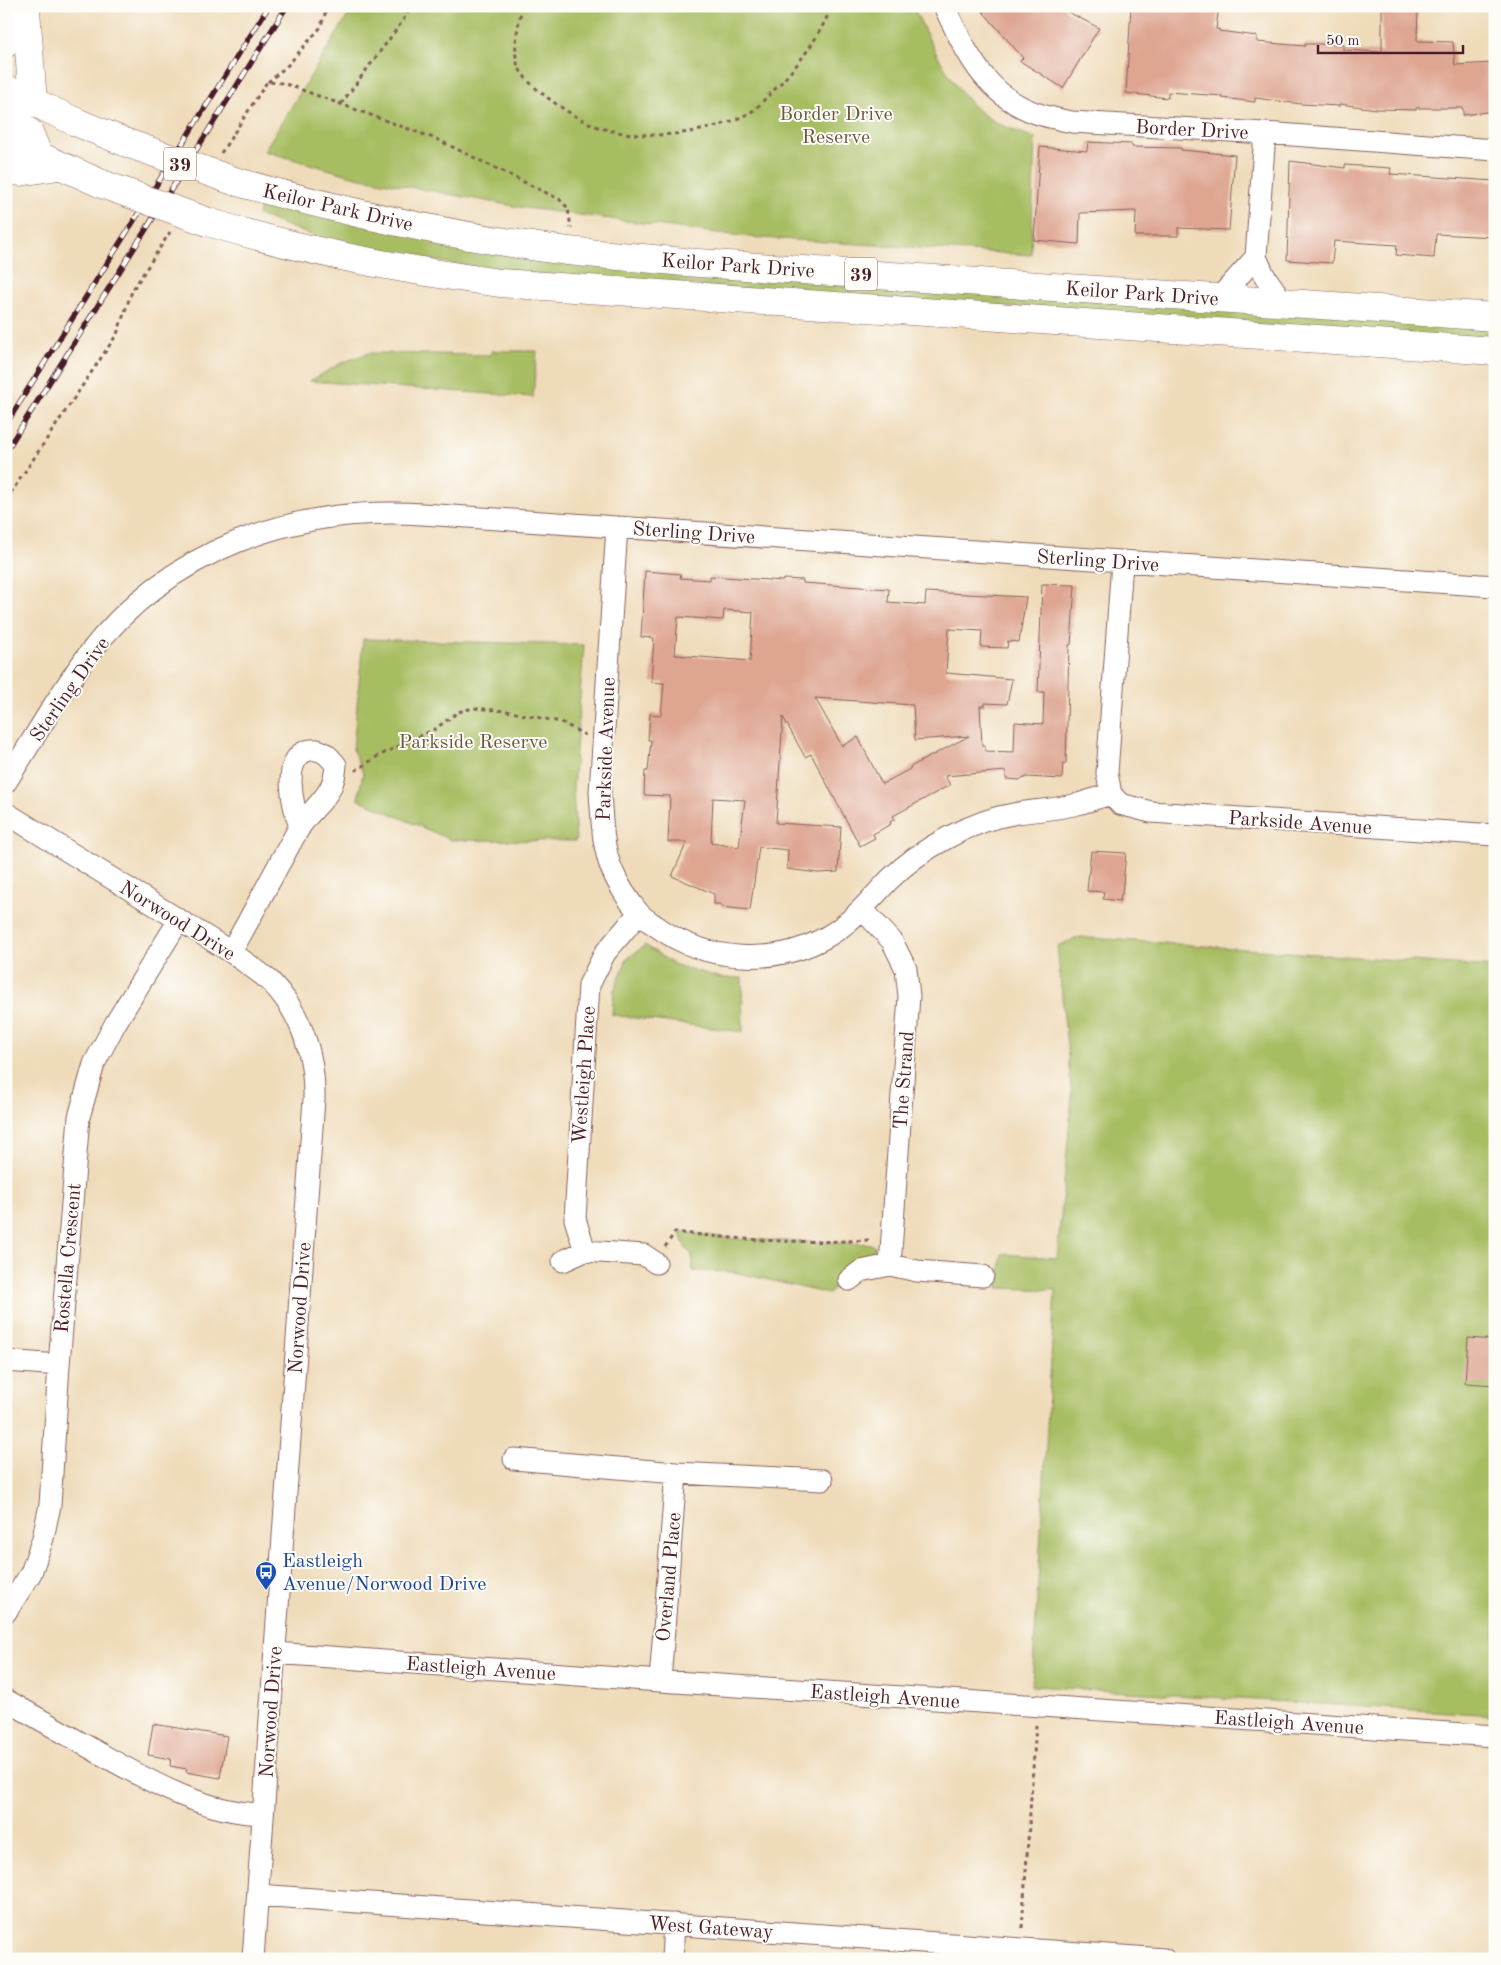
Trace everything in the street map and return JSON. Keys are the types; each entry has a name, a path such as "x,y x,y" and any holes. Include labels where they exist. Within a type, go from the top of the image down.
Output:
{"main road":[{"path":"27,8 33,102"},
{"name":"Keilor Park Drive","path":"6,88 33,102 127,143 234,181 293,198 414,226 568,251 684,262 1495,317"},
{"path":"6,116 29,132 49,161 20,172 6,170"},
{"name":"Keilor Park Drive","path":"6,142 102,184 208,222 249,234 341,257 395,268 500,283 1495,351"}],"street":[{"name":"Border Drive","path":"944,6 969,57 988,81 1012,102 1041,115 1072,122 1265,133 1495,150"},
{"path":"6,48 27,8"},
{"path":"1265,133 1256,258 1264,275 1283,302"},
{"path":"1219,298 1256,258"},
{"name":"Sterling Drive","path":"6,782 89,654 111,629 152,591 202,558 231,545 291,524 320,518 374,512 422,514 1495,586"},
{"name":"Parkside Avenue","path":"617,527 600,792 603,833 612,870 639,913 667,934 699,950 731,956 768,956 801,949 829,936 862,909 918,855 956,834 982,822 1016,813 1078,804 1111,794 1120,804 1151,812 1495,835"},
{"path":"1111,794 1107,773 1122,562"},
{"name":"Norwood Drive","path":"6,813 231,952 271,982 298,1019 312,1059 314,1081 253,1959"},
{"path":"231,952 300,827"},
{"name":"The Strand","path":"862,909 892,941 906,969 909,996 890,1266"},
{"name":"Westleigh Place","path":"585,1251 574,1219 589,985 604,953 639,913"},
{"name":"Rostella Crescent","path":"6,1612 30,1573 43,1538 50,1505 79,1117 94,1064 115,1024 179,920"},
{"path":"563,1260 585,1251 644,1255 656,1263"},
{"path":"849,1280 861,1271 890,1266 917,1271 983,1276"},
{"path":"6,1361 59,1365"},
{"path":"514,1459 676,1473 822,1480"},
{"name":"Overland Place","path":"660,1681 676,1473"},
{"name":"Eastleigh Avenue","path":"275,1653 660,1681 1495,1736"},
{"path":"6,1700 142,1777 176,1794 214,1807 248,1814 262,1814"},
{"name":"West Gateway","path":"258,1895 1164,1959"},
{"path":"672,1959 674,1924"}],"path":[{"path":"219,157 268,82 288,65 320,28 328,6"},
{"path":"341,104 402,22 411,6"},
{"path":"522,6 516,35 518,66 534,87 565,110 599,127 635,134 678,134 718,127 751,112 806,55 832,6"},
{"path":"268,82 283,83 436,139 560,199 568,208 571,229"},
{"path":"6,500 117,334 132,291 175,224"},
{"path":"562,228 581,230"},
{"path":"356,770 378,756 435,729 458,712 472,708 506,711 561,722 584,734"},
{"path":"675,1232 740,1240 837,1242 868,1240 875,1244"},
{"path":"1022,1928 1036,1721"}],"green space":[{"name":"Border Drive Reserve","path":"354,6 913,6 941,62 968,100 991,120 1035,138 1031,255 748,237 519,207 356,177 264,151"},
{"path":"261,201 405,235 1495,328 1495,341 504,272 338,245 258,215"},
{"path":"491,351 537,351 533,397 310,381 341,363 369,353 491,355"},
{"name":"Parkside Reserve","path":"363,639 584,645 573,789 576,841 451,840 358,799 363,773 353,750"},
{"path":"1080,937 1495,967 1495,1715 1032,1686 1055,1290 998,1288 1002,1254 1057,1258 1072,1097 1057,946"},
{"path":"645,945 673,964 721,978 742,978 743,1032 612,1015 614,990 627,959"},
{"path":"679,1231 735,1239 871,1244 876,1248 845,1272 829,1294 734,1272 693,1271 692,1255 686,1249"}],"building":[{"path":"978,6 1063,6 1068,12 1099,28 1063,88 1020,61 1023,58"},
{"path":"1131,6 1219,6 1216,29 1257,36 1257,42 1305,46 1305,44 1343,44 1343,50 1382,52 1382,6 1418,6 1417,41 1453,42 1455,65 1492,63 1495,78 1495,111 1463,115 1463,108 1376,109 1340,104 1340,106 1301,104 1255,98 1255,102 1222,98 1222,96 1168,92 1168,98 1126,93"},
{"path":"1088,142 1132,144 1132,147 1181,148 1181,150 1235,155 1229,230 1178,228 1178,236 1135,236 1136,211 1080,213 1079,244 1034,240 1040,147 1087,151"},
{"path":"1290,161 1345,168 1345,165 1391,168 1390,174 1495,181 1494,237 1436,234 1434,258 1396,255 1397,245 1334,241 1332,263 1287,260"},
{"path":"645,571 681,574 680,578 710,580 710,576 783,581 783,579 803,580 803,583 889,589 888,602 925,605 926,592 1026,597 1019,642 1008,641 1007,648 981,647 982,631 949,629 946,673 1012,679 1007,704 985,703 985,706 980,706 982,746 985,746 985,751 1014,752 1015,722 1043,724 1044,692 1038,692 1042,584 1075,585 1071,645 1069,645 1066,764 1063,764 1062,779 1027,777 1019,780 1006,779 1006,771 945,776 950,785 893,816 895,819 890,822 891,824 873,834 875,838 860,846 811,754 805,757 783,717 776,823 841,827 838,872 818,873 787,869 788,850 759,847 750,910 721,907 721,904 714,904 714,894 672,876 687,842 668,842 670,796 644,795 645,771 648,771 651,740 648,740 650,714 661,715 664,683 651,682 654,638 641,637","holes":["724,610 753,612 750,661 675,655 678,617 723,620","815,698 913,705 915,740 969,736 882,784 858,737 842,746","713,798 745,800 739,847 711,843"]},
{"path":"1091,851 1126,853 1120,901 1103,899 1104,892 1087,891"},
{"path":"1468,1338 1495,1340 1495,1385 1465,1383"},
{"path":"153,1724 227,1736 220,1778 186,1772 187,1769 170,1766 171,1759 148,1755"}],"railway":[{"path":"6,424 269,6"},
{"path":"6,451 287,6"}],"place":[{"name":"Eastleigh Avenue/Norwood Drive","path":"266,1591"}]}
